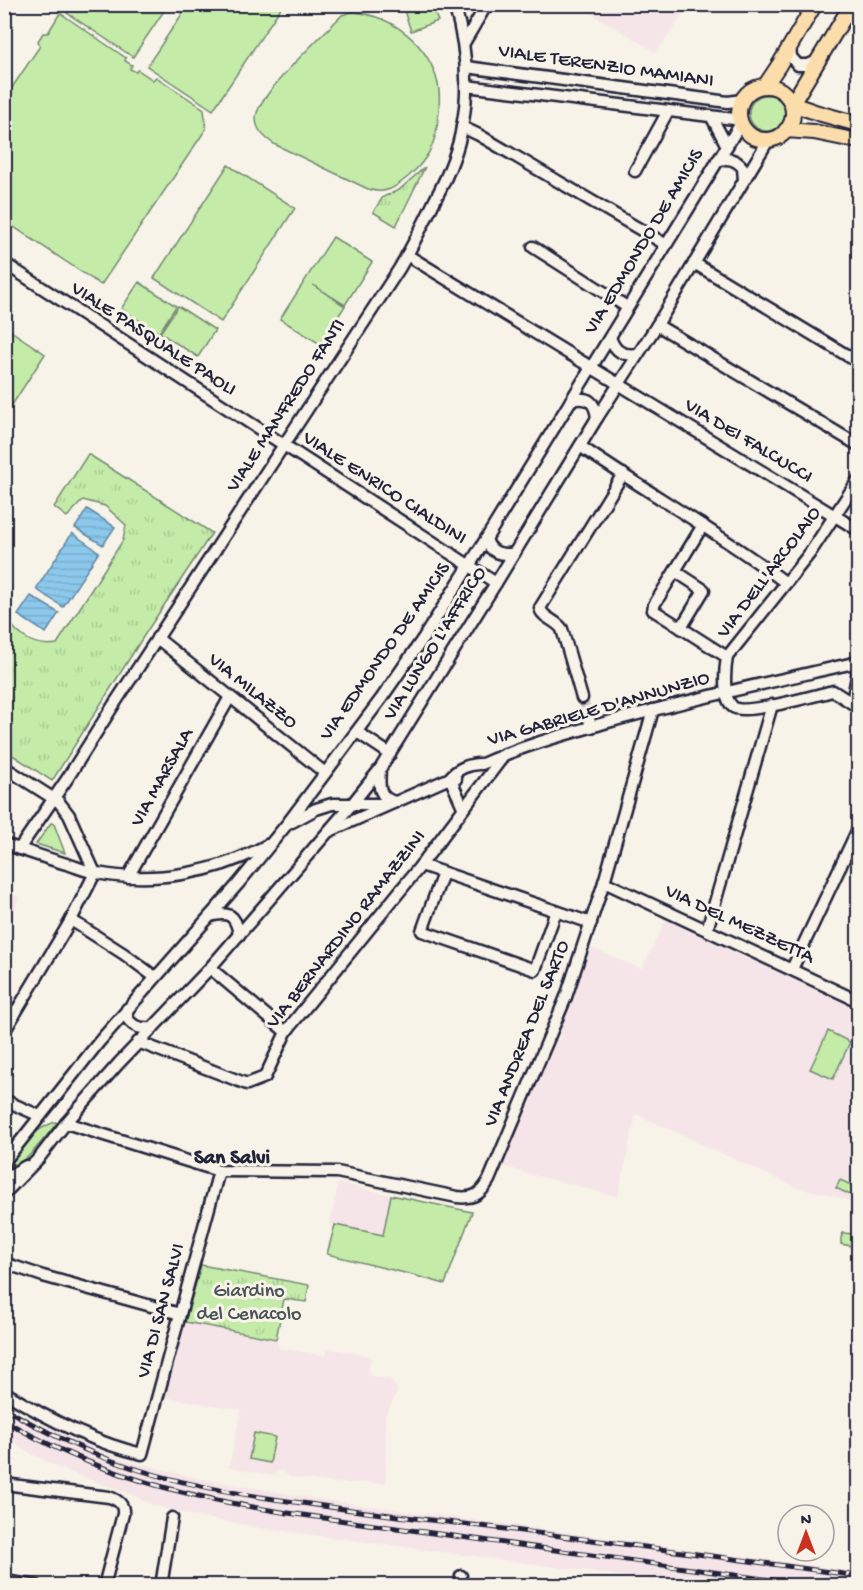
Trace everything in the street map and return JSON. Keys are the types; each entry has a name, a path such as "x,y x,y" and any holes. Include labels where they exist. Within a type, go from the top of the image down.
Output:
{"main road":[{"path":"765,86 815,4"},
{"path":"792,104 852,4"},
{"path":"765,86 782,91 792,104 793,118 786,130 780,136 769,139 753,136 746,131 739,112 742,100 751,90 765,86"},
{"path":"792,104 858,124"},
{"path":"786,130 814,132 858,141"}],"street":[{"name":"VIALE MANFREDO FANTI","path":"19,849 407,255 449,172 462,127 466,67 464,43 454,4"},
{"path":"464,43 488,4"},
{"path":"790,46 791,57 798,64 808,65 817,61"},
{"name":"VIALE TERENZIO MAMIANI","path":"466,67 728,102 742,100"},
{"name":"VIALE TERENZIO MAMIANI","path":"466,86 734,119 741,122"},
{"path":"635,171 668,111"},
{"name":"VIALE TERENZIO MAMIANI","path":"711,116 727,146"},
{"name":"VIA EDMONDO DE AMICIS","path":"4,1162 127,1009 273,842 357,732 424,637 486,539 741,122"},
{"path":"462,127 665,244"},
{"name":"VIA LUNGO L'AFFRICO","path":"4,1204 7,1192 39,1158 66,1123 138,1042 210,968 380,769 657,325 769,139"},
{"path":"717,161 728,159 736,161 743,168 744,180"},
{"path":"533,247 627,307"},
{"name":"VIA DEI FALCUCCI","path":"407,255 858,530"},
{"name":"VIALE PASQUALE PAOLI","path":"4,263 283,445"},
{"path":"694,263 858,362"},
{"path":"657,325 858,446"},
{"path":"609,337 617,351 626,355 638,354"},
{"path":"571,400 584,398 590,401 595,408 597,418"},
{"name":"VIALE ENRICO CIALDINI","path":"283,445 496,583"},
{"path":"580,446 703,525 786,583"},
{"path":"582,698 562,629 560,625 542,614 540,608 623,474"},
{"name":"VIA DELL'ARCOLAIO","path":"726,691 727,657 810,553 836,517 858,480"},
{"path":"703,525 652,609 727,657"},
{"name":"VIA LUNGO L'AFFRICO","path":"486,539 492,551 502,554 514,553"},
{"path":"675,571 705,590 681,628"},
{"name":"VIA MILAZZO","path":"157,638 325,773"},
{"name":"VIA GABRIELE D'ANNUNZIO","path":"327,833 450,778 456,779 477,770 482,764 505,754 653,710 726,691 858,662"},
{"path":"855,705 858,671"},
{"name":"VIA GABRIELE D'ANNUNZIO","path":"726,691 731,705 738,709 752,710 832,691 855,705"},
{"name":"VIA MARSALA","path":"128,877 230,697"},
{"path":"707,930 772,705"},
{"name":"VIA ANDREA DEL SARTO","path":"66,1123 218,1174 337,1172 465,1198 480,1193 489,1180 561,1010 604,882 653,710"},
{"path":"588,715 591,727"},
{"name":"VIA LUNGO L'AFFRICO","path":"357,732 390,754"},
{"name":"VIA BERNARDINO RAMAZZINI","path":"138,1042 248,1084 265,1077 286,1032 421,865 505,754"},
{"path":"4,767 64,807 94,873 71,920 4,1032"},
{"path":"380,769 382,794 386,799 396,802"},
{"path":"450,778 463,807"},
{"name":"VIA GABRIELE D'ANNUNZIO","path":"352,804 396,802"},
{"path":"287,824 322,807 352,804"},
{"path":"792,969 858,829"},
{"path":"4,844 94,873 128,877 159,877 224,864 273,842"},
{"path":"224,864 244,875"},
{"path":"421,865 591,924"},
{"path":"443,873 422,931 535,970 556,911"},
{"name":"VIA DEL MEZZETTA","path":"604,882 858,1001"},
{"path":"210,916 229,915 235,919 239,935"},
{"path":"71,920 155,977"},
{"path":"210,968 286,1032"},
{"path":"127,1009 127,1018 135,1026 144,1029 153,1028"},
{"path":"4,1100 40,1116"},
{"name":"VIA LUNGO L'AFFRICO","path":"4,1176 17,1172 39,1158"},
{"name":"VIA DI SAN SALVI","path":"4,1392 83,1433 142,1454 218,1174"},
{"path":"4,1263 180,1314"},
{"path":"4,1484 109,1497 116,1499 122,1505 123,1514 104,1586"},
{"path":"161,1586 172,1518"},
{"path":"4,1581 37,1586"}],"shaded area":[{"path":"577,5 689,5 656,52"},
{"path":"5,878 10,880 7,892 19,897 11,919 5,917"},
{"path":"666,920 858,1010 858,1204 795,1187 636,1114 618,1197 501,1166 536,1083 540,1082 542,1077 540,1074 554,1039 562,1038 558,1030 589,947 642,969"},
{"path":"338,1183 391,1195 383,1235 330,1224"},
{"path":"184,1322 276,1340 279,1348 326,1356 327,1348 371,1356 368,1375 391,1380 398,1390 385,1416 386,1483 335,1483 290,1477 283,1471 278,1471 274,1476 229,1467 241,1410 163,1397"},
{"path":"4,1407 69,1438 122,1459 196,1478 324,1500 776,1561 776,1563 858,1572 858,1585 694,1585 266,1529 199,1517 153,1505 59,1468 24,1450 5,1435"}],"green space":[{"path":"72,5 168,5 133,57 67,13"},
{"path":"188,5 281,5 213,110 147,66"},
{"path":"402,5 431,5 438,21 411,31"},
{"path":"352,12 381,19 407,34 426,56 439,89 437,130 429,152 409,176 385,191 368,189 274,144 261,133 256,122 259,108 279,80 342,15"},
{"path":"60,13 126,58 125,61 132,65 130,69 136,72 138,70 153,80 156,77 204,109 206,129 101,285 5,221 5,98 40,46 38,41 43,33 48,33"},
{"path":"767,95 780,100 785,113 780,126 767,131 754,126 749,113 754,100"},
{"path":"228,165 295,208 221,322 154,278"},
{"path":"425,167 396,226 373,212 383,197 399,190"},
{"path":"333,237 372,262 345,305 313,285 345,306 320,344 280,319"},
{"path":"139,282 176,306 159,333 121,309"},
{"path":"178,306 215,330 198,357 160,333"},
{"path":"5,327 45,354 5,416"},
{"path":"88,454 212,533 52,781 5,750 5,620 21,635 32,641 44,645 57,644 123,540 126,525 105,506 83,500 67,517 54,507"},
{"path":"51,823 54,824 65,853 36,844"},
{"path":"828,1031 850,1042 833,1079 810,1069"},
{"path":"57,1123 41,1143 21,1163 8,1169 16,1154 33,1135"},
{"path":"840,1180 858,1188 858,1199 836,1188"},
{"path":"391,1195 472,1212 445,1284 327,1254 335,1225 383,1235"},
{"path":"843,1233 853,1234 852,1246 841,1244"},
{"name":"Giardino del Cenacolo","path":"201,1265 309,1285 306,1302 284,1299 276,1339 185,1322"},
{"path":"254,1433 275,1437 270,1463 249,1459"}],"water":[{"path":"87,509 115,527 103,545 75,528"},
{"path":"72,533 99,552 63,607 36,589"},
{"path":"31,596 59,613 46,633 18,615"}],"tunnel":[{"path":"582,698 588,715"}],"railway":[{"path":"4,1408 56,1436 110,1460 159,1476 208,1488 354,1510 858,1576"},
{"path":"4,1420 38,1439 107,1469 177,1491 250,1507 814,1586"}],"district":[{"name":"San Salvi","path":"232,1159"}]}
